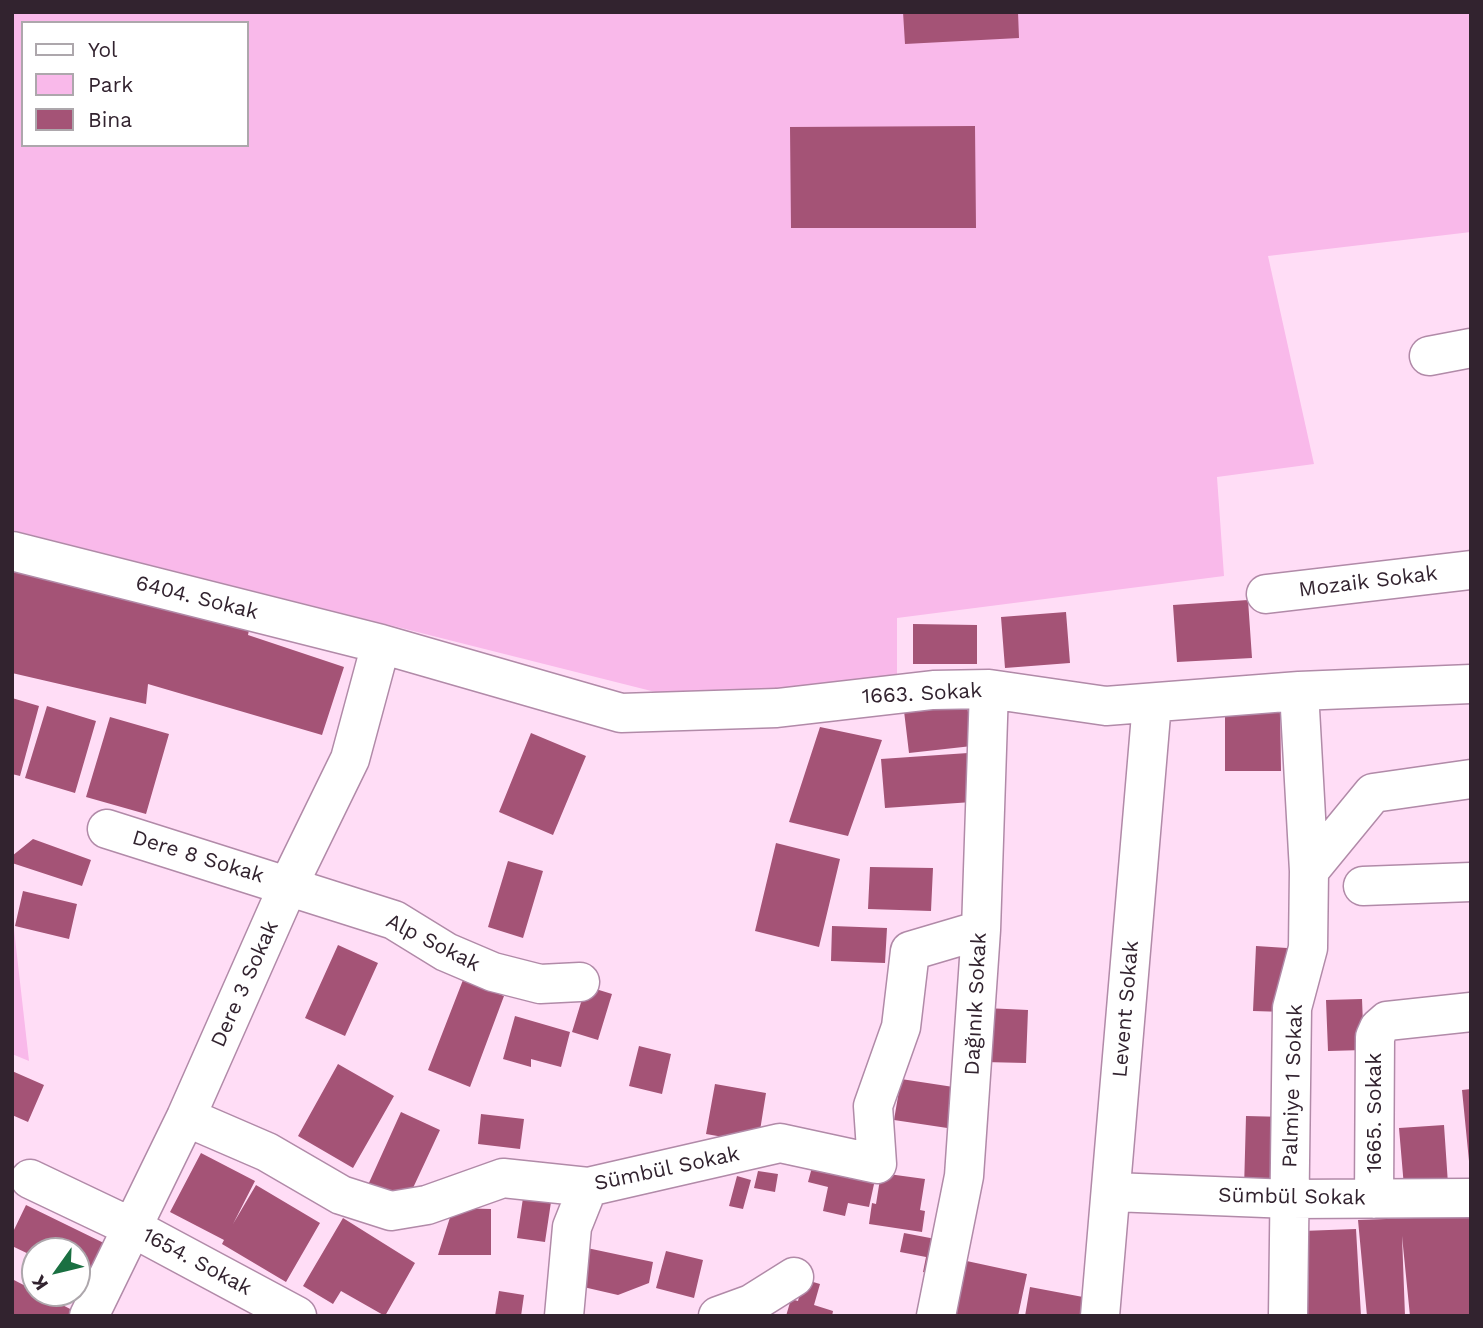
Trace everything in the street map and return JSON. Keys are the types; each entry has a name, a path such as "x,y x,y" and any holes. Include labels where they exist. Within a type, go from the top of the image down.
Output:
{"street":[{"path":"1429,356 1471,348"},
{"name":"6404. Sokak","path":"12,551 381,644"},
{"name":"Mozaik Sokak","path":"1266,594 1471,570"},
{"name":"1663. Sokak","path":"381,644 621,713 764,709 933,690 989,689 1106,706 1299,691 1471,684"},
{"name":"Dere 3 Sokak","path":"89,1316 186,1117 289,884 350,758 381,644"},
{"name":"Dağınık Sokak","path":"936,1316 964,1176 981,930 989,689"},
{"name":"Palmiye 1 Sokak","path":"1288,1316 1292,1007 1308,948 1310,871 1299,691"},
{"name":"Levent Sokak","path":"1100,1316 1152,703"},
{"path":"1310,871 1373,793 1471,779"},
{"name":"Dere 8 Sokak","path":"107,829 289,884"},
{"path":"1363,886 1471,882"},
{"name":"Alp Sokak","path":"289,884 394,920 446,952 493,972 540,984 580,982"},
{"name":"Sümbül Sokak","path":"186,1117 267,1152 341,1195 391,1211 427,1205 503,1178 588,1187 780,1143 877,1164 873,1106 901,1027 910,951 981,930"},
{"name":"1665. Sokak","path":"1374,1199 1375,1037 1379,1028 1387,1021 1471,1012"},
{"name":"1654. Sokak","path":"30,1179 133,1228 297,1316"},
{"path":"564,1316 572,1227 588,1187"},
{"name":"Sümbül Sokak","path":"1112,1192 1290,1199 1471,1198"},
{"path":"718,1316 751,1304 794,1277"}],"green space":[{"path":"12,12 1471,12 1471,232 1268,256 1314,464 1217,477 1224,576 897,618 897,680 699,703 12,530"},
{"path":"12,912 29,1061 12,1054"}],"building":[{"path":"903,12 1018,12 1019,38 905,44"},
{"path":"975,126 976,228 791,228 790,127"},
{"path":"30,571 250,625 248,635 344,667 322,735 148,684 146,704 12,673 12,572 29,575"},
{"path":"1248,600 1252,658 1177,662 1173,605"},
{"path":"1066,612 1070,663 1005,668 1001,617"},
{"path":"913,624 977,625 977,664 913,664"},
{"path":"12,698 39,706 20,776 12,774"},
{"path":"1225,701 1280,701 1281,771 1225,771"},
{"path":"967,704 972,746 909,753 904,711"},
{"path":"47,706 96,721 75,793 25,778"},
{"path":"110,717 169,734 146,814 86,797"},
{"path":"820,727 882,740 848,836 789,822"},
{"path":"531,733 586,756 553,835 499,812"},
{"path":"968,753 972,802 885,808 881,759"},
{"path":"33,839 91,860 82,886 12,863 12,856"},
{"path":"776,843 840,859 819,947 755,931"},
{"path":"508,861 543,871 523,938 488,927"},
{"path":"870,867 933,868 931,911 868,909"},
{"path":"23,891 77,904 69,939 15,926"},
{"path":"832,926 887,928 885,963 831,961"},
{"path":"338,945 378,963 345,1036 305,1018"},
{"path":"1256,946 1287,948 1285,1012 1253,1011"},
{"path":"463,980 504,996 470,1087 428,1070"},
{"path":"586,986 612,994 598,1040 572,1032"},
{"path":"1362,999 1364,1050 1328,1051 1326,1000"},
{"path":"985,1008 1028,1010 1026,1063 984,1062"},
{"path":"515,1016 570,1032 561,1067 531,1059 531,1067 503,1059"},
{"path":"639,1046 671,1054 662,1094 629,1086"},
{"path":"338,1064 394,1096 353,1168 298,1136"},
{"path":"12,1071 44,1085 28,1122 12,1115"},
{"path":"901,1079 960,1088 954,1129 894,1120"},
{"path":"715,1084 766,1093 758,1143 706,1134"},
{"path":"1471,1089 1471,1161 1469,1161 1462,1090"},
{"path":"401,1112 440,1130 406,1203 368,1185"},
{"path":"481,1114 524,1119 520,1149 478,1144"},
{"path":"1246,1116 1286,1117 1283,1190 1244,1189"},
{"path":"1444,1125 1448,1184 1404,1187 1399,1128"},
{"path":"201,1153 255,1181 233,1224 256,1185 320,1223 286,1282 222,1244 224,1240 170,1212"},
{"path":"814,1160 876,1175 869,1207 848,1203 845,1216 823,1211 828,1187 808,1182"},
{"path":"758,1171 778,1174 775,1192 754,1188"},
{"path":"881,1173 925,1179 920,1210 925,1211 922,1232 869,1224 872,1203 876,1204"},
{"path":"737,1176 751,1180 743,1209 729,1206"},
{"path":"523,1198 551,1202 545,1242 517,1238"},
{"path":"26,1205 112,1247 94,1286 91,1285 91,1237 21,1237 21,1250 12,1246 12,1234"},
{"path":"453,1208 491,1209 491,1255 438,1255"},
{"path":"1471,1216 1471,1316 1410,1316 1402,1236 1405,1316 1367,1316 1358,1220"},
{"path":"343,1218 415,1263 385,1316 341,1291 333,1304 303,1286"},
{"path":"1356,1229 1361,1316 1306,1316 1302,1231"},
{"path":"904,1233 946,1241 939,1275 923,1272 926,1257 900,1252"},
{"path":"587,1248 653,1262 649,1283 618,1295 579,1286"},
{"path":"666,1251 703,1260 694,1298 656,1288"},
{"path":"962,1260 1027,1274 1018,1316 950,1316"},
{"path":"12,1279 21,1284 21,1307 66,1307 76,1312 74,1316 12,1316"},
{"path":"803,1279 820,1284 814,1305 833,1311 832,1316 786,1316 791,1299 798,1301"},
{"path":"1030,1287 1083,1297 1080,1316 1025,1316"},
{"path":"499,1291 524,1295 521,1316 495,1316"}]}
